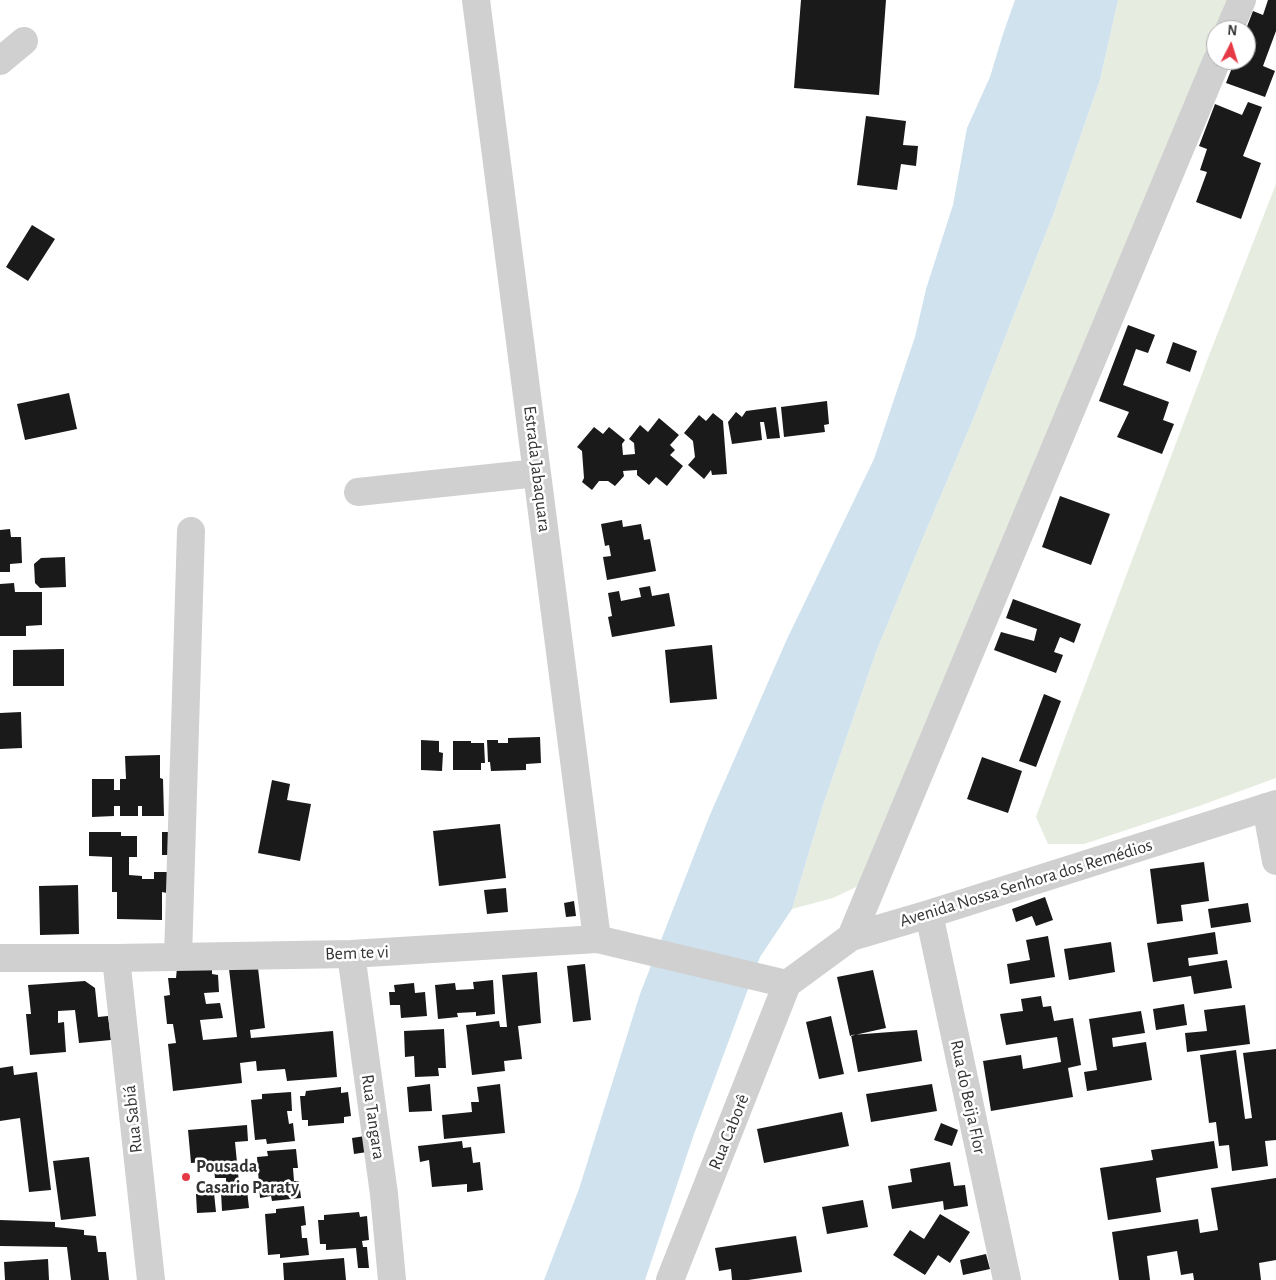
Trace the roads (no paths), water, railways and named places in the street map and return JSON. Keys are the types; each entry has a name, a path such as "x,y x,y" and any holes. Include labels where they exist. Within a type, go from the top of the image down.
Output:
{"street":[{"name":"Estrada Jabaquara","path":"476,0 597,939"},
{"path":"1233,20 1242,0"},
{"path":"0,61 24,41"},
{"path":"851,937 1213,70"},
{"path":"358,492 537,473"},
{"path":"178,957 190,531"},
{"path":"1271,806 1276,861"},
{"name":"Avenida Nossa Senhora dos Remédios","path":"787,984 851,937 1271,806"},
{"name":"Rua do Beija Flor","path":"929,914 1007,1280"},
{"name":"Bem te vi","path":"0,958 351,954 597,939 787,984"},
{"name":"Rua Tangara","path":"351,954 384,1194 392,1280"},
{"name":"Rua Sabiá","path":"116,958 151,1280"},
{"name":"Rua Caborê","path":"670,1280 787,984"}],"water":[{"path":"1015,0 1118,0 1100,80 1053,215 974,417 876,652 824,802 792,909 760,957 694,1134 645,1280 544,1280 579,1189 640,994 709,817 787,639 874,459 915,337 926,289 953,205 967,128 990,77"}],"place":[{"name":"Pousada Casario Paraty","path":"186,1177"}]}
